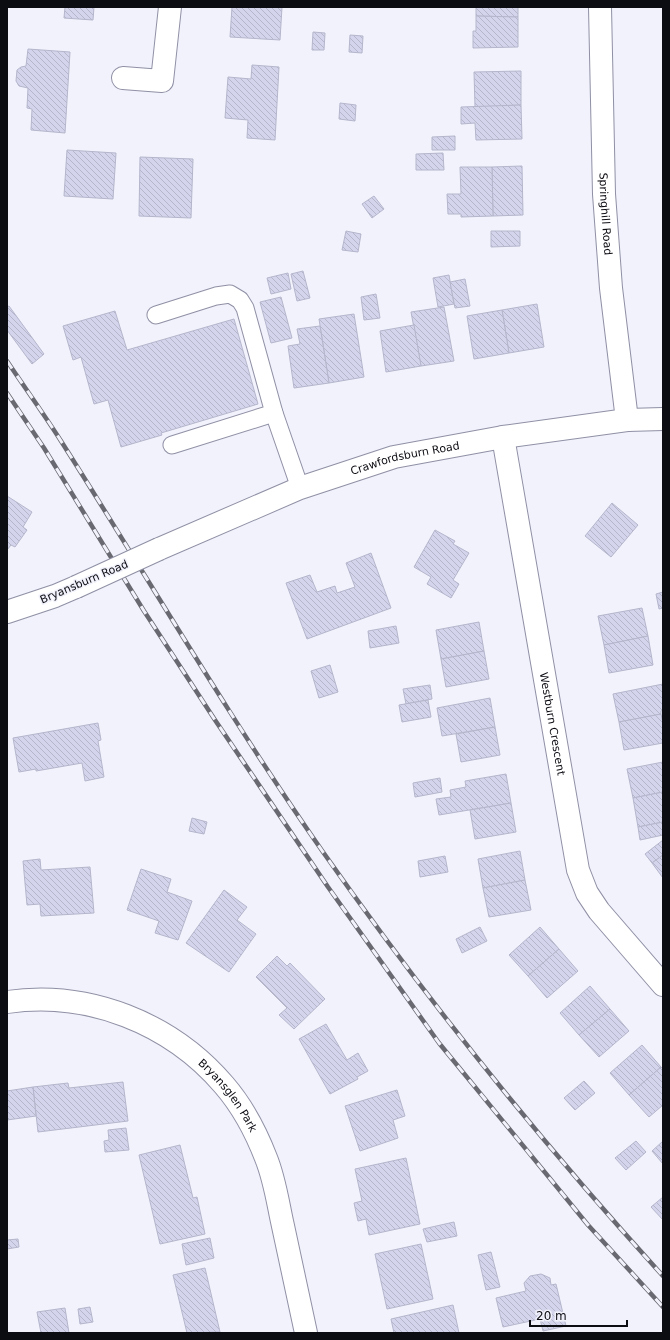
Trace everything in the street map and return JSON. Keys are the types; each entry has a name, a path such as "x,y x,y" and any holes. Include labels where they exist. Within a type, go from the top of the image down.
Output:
{"street":[{"path":"123,78 162,81 170,7"},
{"name":"Springhill Road","path":"600,7 604,194 611,288 627,420"},
{"name":"Crawfordsburn Road","path":"159,549 300,488 394,457 503,437 627,420 663,418"},
{"name":"Westburn Crescent","path":"503,437 578,870 587,893 599,911 663,985"},
{"name":"Bryansburn Road","path":"7,612 76,587 159,549"},
{"name":"Bryansglen Park","path":"7,1002 48,999 75,1001 101,1007 130,1017 157,1030 182,1046 204,1064 224,1085 242,1109 256,1134 267,1160 275,1188 306,1333"}],"lane":[{"path":"156,314 216,296 230,294 240,300 245,308 274,413 300,488"},
{"path":"172,446 274,413"}],"building":[{"path":"65,7 94,7 93,20 64,18"},
{"path":"232,7 282,7 280,40 230,37"},
{"path":"476,7 518,7 518,17 476,16"},
{"path":"476,16 518,17 518,47 473,48 473,31 476,31"},
{"path":"313,32 325,33 324,50 312,50"},
{"path":"350,35 363,36 362,53 349,52"},
{"path":"28,49 70,52 65,133 31,130 32,109 27,108 28,88 19,86 16,81 17,70 26,66"},
{"path":"252,65 279,67 275,140 247,138 248,120 225,118 228,77 251,79"},
{"path":"521,71 521,105 475,107 474,72"},
{"path":"340,103 356,105 355,121 339,119"},
{"path":"521,105 522,139 476,140 475,123 461,124 461,107"},
{"path":"455,136 455,150 432,150 432,137"},
{"path":"67,150 116,153 113,199 64,196"},
{"path":"443,153 444,170 416,170 416,154"},
{"path":"140,157 193,159 191,218 139,216"},
{"path":"522,166 523,215 493,216 492,167"},
{"path":"460,167 492,167 493,216 461,217 461,214 448,214 447,194 461,194"},
{"path":"374,196 384,209 372,218 362,204"},
{"path":"346,231 361,234 358,252 342,250"},
{"path":"491,231 520,231 520,246 491,247"},
{"path":"303,271 310,298 297,301 291,274"},
{"path":"288,273 291,289 271,294 267,278"},
{"path":"449,275 454,304 438,307 433,278"},
{"path":"465,279 470,306 455,308 450,282"},
{"path":"376,294 380,318 364,320 361,297"},
{"path":"281,297 292,338 271,343 260,302"},
{"path":"537,304 544,347 509,353 502,310"},
{"path":"9,306 44,354 32,364 7,330 7,307"},
{"path":"444,307 454,361 421,366 411,312"},
{"path":"502,310 509,353 474,359 467,316"},
{"path":"115,311 127,350 234,319 258,404 161,433 162,435 121,447 108,400 94,404 81,357 73,360 63,326"},
{"path":"354,314 364,377 329,383 319,319"},
{"path":"414,325 421,366 386,372 380,331"},
{"path":"320,326 329,383 294,388 288,346 300,344 297,329"},
{"path":"7,496 32,512 23,527 27,530 15,547 11,545 7,550"},
{"path":"612,503 638,525 611,557 585,536"},
{"path":"435,530 455,541 453,544 469,553 453,580 459,584 451,598 427,584 431,577 414,567"},
{"path":"371,553 391,608 307,639 286,583 310,575 317,592 335,586 337,593 355,587 346,563"},
{"path":"663,592 663,608 659,609 656,594"},
{"path":"642,608 648,636 604,645 598,616"},
{"path":"479,622 484,651 441,659 436,630"},
{"path":"396,626 399,643 370,648 368,631"},
{"path":"648,636 653,665 609,673 604,645"},
{"path":"484,651 489,679 446,687 441,659"},
{"path":"330,665 338,692 319,698 311,671"},
{"path":"663,684 663,710 661,711 661,714 619,722 613,694"},
{"path":"430,685 432,699 406,704 403,689"},
{"path":"490,698 495,727 442,736 437,708"},
{"path":"428,700 431,717 402,722 399,705"},
{"path":"661,714 663,723 663,743 624,750 619,722"},
{"path":"98,723 101,740 98,741 104,777 85,781 82,763 36,771 36,769 19,772 13,738"},
{"path":"495,727 500,755 461,762 456,734"},
{"path":"663,762 663,792 633,798 627,769"},
{"path":"506,774 511,803 439,815 436,799 451,797 450,790 466,787 465,781"},
{"path":"440,778 442,792 415,797 413,783"},
{"path":"663,792 663,822 638,827 633,798"},
{"path":"511,803 516,832 475,839 470,810"},
{"path":"192,818 207,822 204,834 189,831"},
{"path":"663,822 663,835 640,840 638,827"},
{"path":"663,840 663,855 652,863 645,854"},
{"path":"520,851 525,880 483,888 478,859"},
{"path":"663,855 663,878 652,863"},
{"path":"445,856 448,872 420,877 418,861"},
{"path":"40,859 41,870 90,867 94,913 41,916 40,904 27,905 23,861"},
{"path":"141,869 171,879 167,892 192,901 178,940 155,933 159,921 127,910"},
{"path":"525,880 531,910 489,917 483,888"},
{"path":"224,890 247,907 237,920 256,934 229,972 186,943"},
{"path":"480,927 487,941 462,953 456,939"},
{"path":"540,927 559,949 528,976 509,955"},
{"path":"559,949 578,971 547,998 528,976"},
{"path":"277,956 287,966 290,963 325,999 294,1029 279,1015 287,1008 256,977"},
{"path":"590,986 610,1009 579,1035 560,1013"},
{"path":"610,1009 629,1031 599,1057 579,1035"},
{"path":"326,1024 347,1060 358,1053 368,1071 357,1077 358,1079 330,1094 299,1039"},
{"path":"642,1045 661,1067 629,1095 610,1073"},
{"path":"661,1067 663,1069 663,1105 649,1117 629,1095"},
{"path":"584,1081 595,1093 575,1110 564,1098"},
{"path":"123,1082 128,1121 38,1132 33,1087 68,1083 69,1088"},
{"path":"33,1087 36,1116 7,1120 7,1091"},
{"path":"397,1090 405,1116 393,1120 398,1138 360,1151 345,1106"},
{"path":"126,1128 129,1150 105,1152 104,1141 109,1140 108,1130"},
{"path":"636,1141 646,1152 626,1170 615,1158"},
{"path":"663,1141 663,1164 652,1151"},
{"path":"180,1145 193,1198 197,1197 205,1234 160,1244 139,1155"},
{"path":"406,1158 420,1224 369,1235 366,1219 358,1221 354,1203 362,1201 355,1169"},
{"path":"663,1197 663,1220 651,1207"},
{"path":"454,1222 457,1236 427,1242 423,1229"},
{"path":"210,1238 214,1258 186,1265 182,1244"},
{"path":"18,1239 19,1247 7,1249 7,1240"},
{"path":"421,1244 433,1299 387,1309 375,1254"},
{"path":"491,1252 500,1287 486,1290 478,1255"},
{"path":"205,1268 220,1332 187,1333 173,1275"},
{"path":"541,1274 550,1278 551,1285 556,1284 566,1326 543,1331 540,1319 503,1327 496,1298 526,1291 524,1283 530,1276"},
{"path":"453,1305 459,1333 394,1333 391,1319"},
{"path":"90,1307 93,1322 80,1324 78,1309"},
{"path":"65,1308 69,1333 41,1333 37,1312"}],"railway":[{"path":"7,361 61,441 255,751 362,907 444,1016 529,1122 663,1276"},
{"path":"7,393 44,448 144,611 215,720 328,887 439,1043 588,1225 663,1307"}]}
